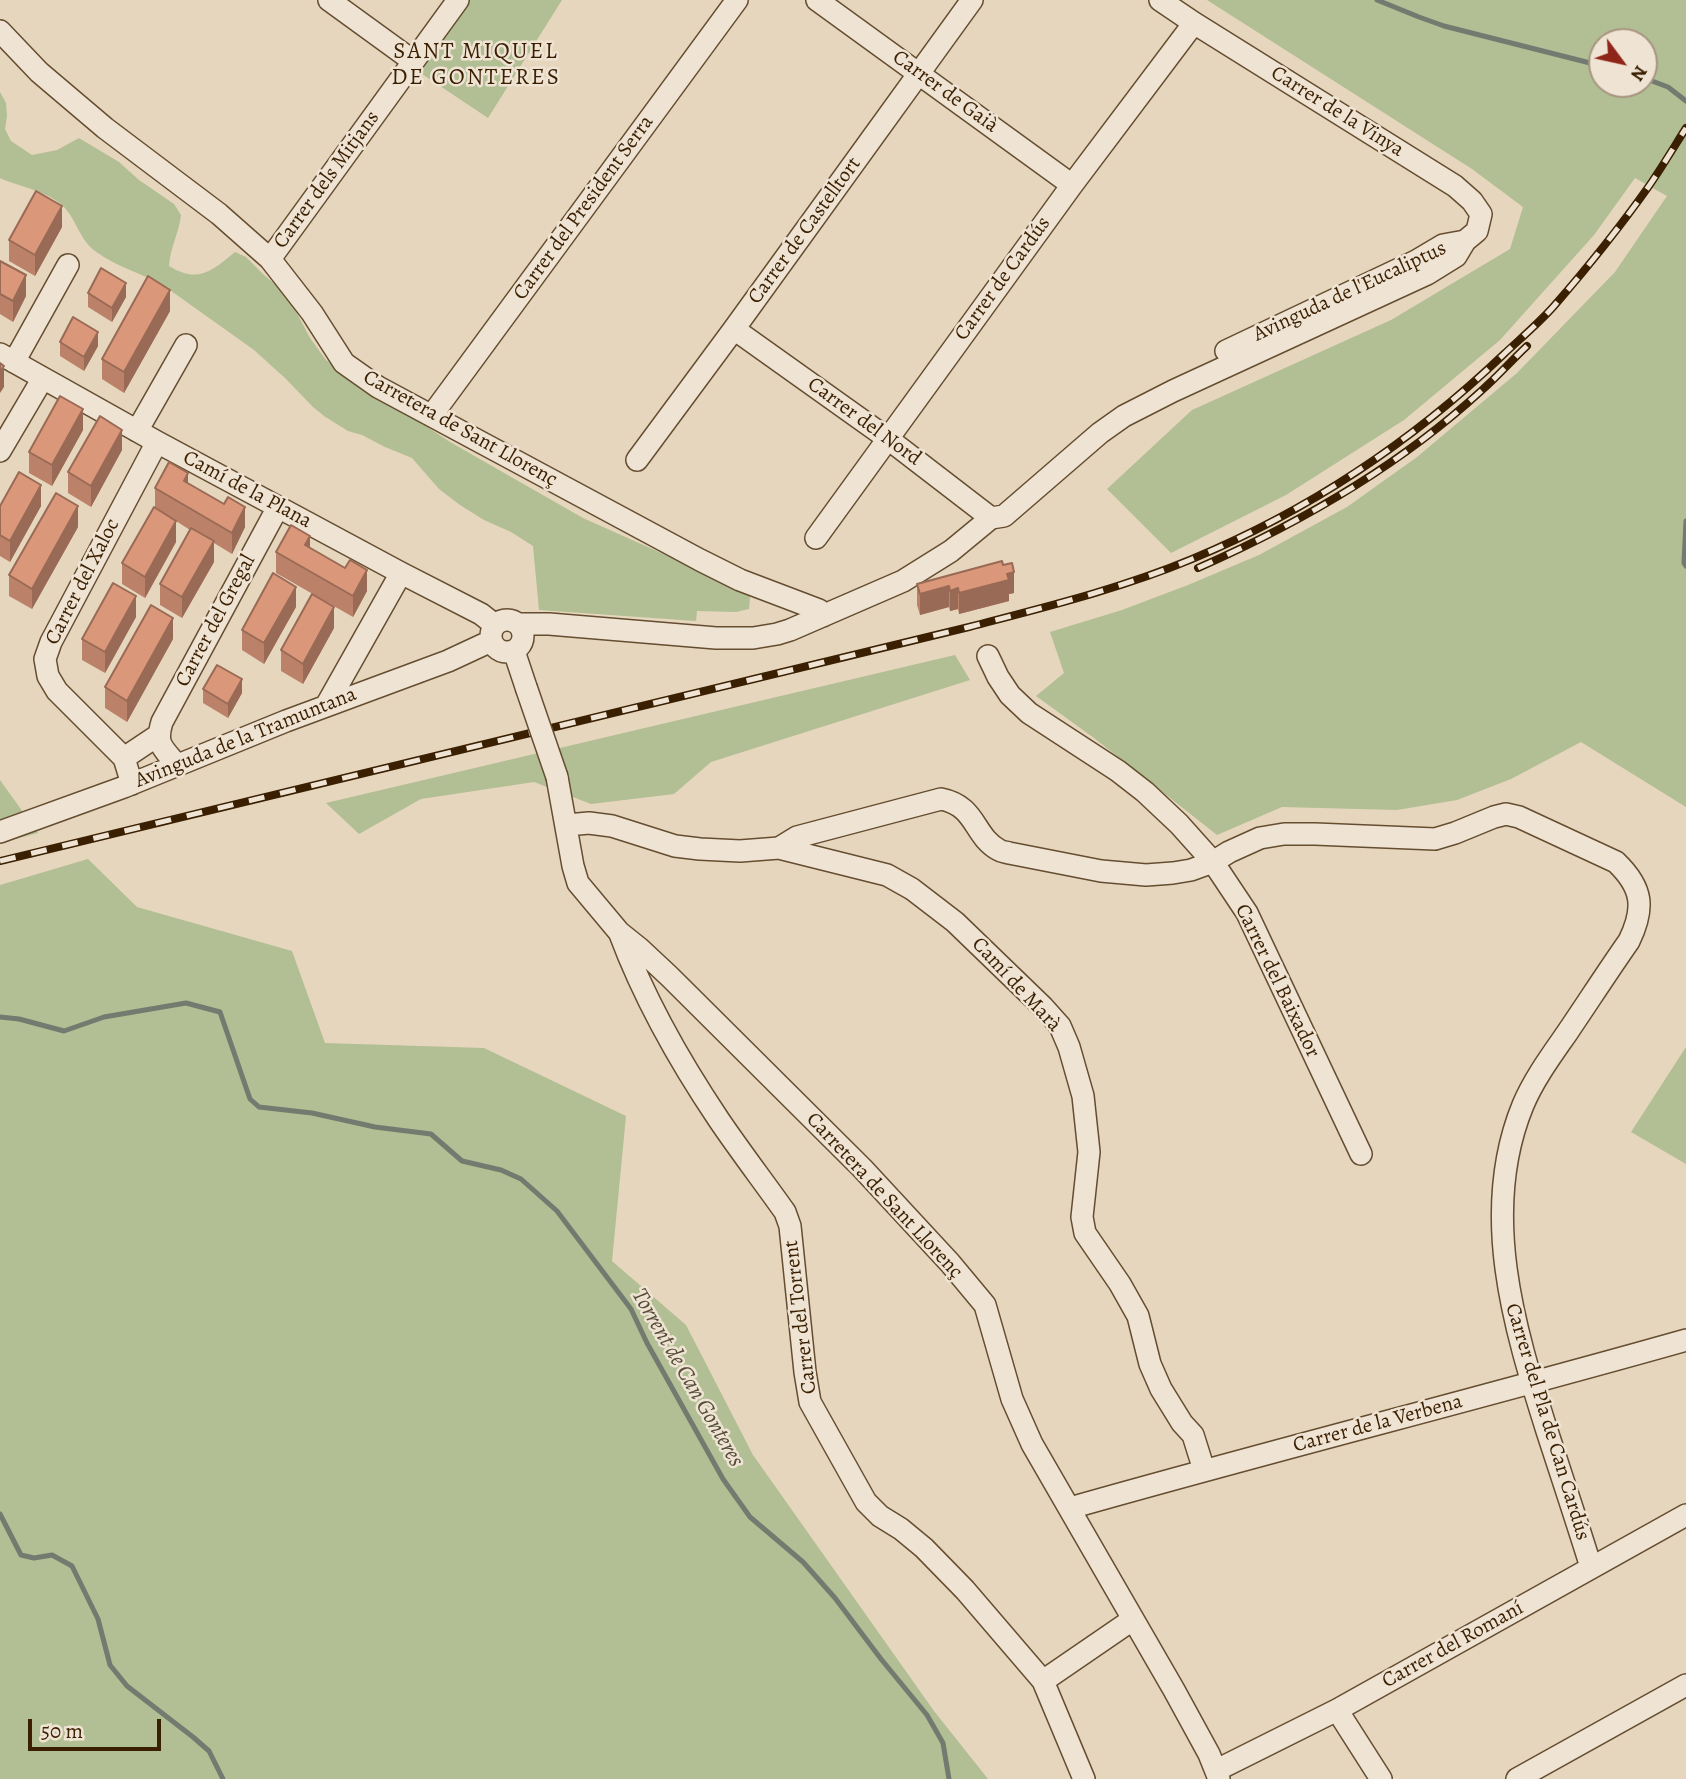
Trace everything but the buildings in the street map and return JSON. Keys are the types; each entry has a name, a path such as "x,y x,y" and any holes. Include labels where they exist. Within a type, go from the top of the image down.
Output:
{"street":[{"path":"329,0 412,61"},
{"name":"Carrer dels Mitjans","path":"270,259 458,0"},
{"name":"Carrer del President Serra","path":"432,415 737,0"},
{"name":"Carrer de Gaià","path":"817,0 1072,185"},
{"name":"Carrer de Castelltort","path":"637,460 972,0"},
{"name":"Carrer de la Vinya","path":"1160,0 1455,186 1472,201 1481,214 1477,230 1465,241"},
{"name":"Carrer de Cardús","path":"816,538 1072,185 1194,23"},
{"name":"Carretera de Sant Llorenç","path":"0,31 39,72 105,128 219,214 270,259 312,313 344,363 377,387 730,575 819,610 823,615"},
{"name":"Avinguda de l'Eucaliptus","path":"823,615 903,581 951,551 991,518 1004,516 1100,433 1124,416 1427,274 1456,257 1465,241"},
{"path":"7,358 68,265"},
{"name":"Carrer del Nord","path":"734,329 887,438 991,518"},
{"path":"138,431 186,345"},
{"name":"Camí de la Plana","path":"7,358 157,442 481,614 493,633 494,647 500,651 507,653 518,638"},
{"path":"0,451 43,378"},
{"name":"Carrer del Xaloc","path":"132,784 124,758 57,691 48,676 45,659 51,642 157,442"},
{"name":"Carrer del Gregal","path":"158,736 162,722 278,507"},
{"path":"326,706 401,573"},
{"path":"493,633 506,620 518,638 580,628 716,638 753,638 790,630 823,615"},
{"name":"Avinguda de la Tramuntana","path":"0,832 132,784 326,706 448,661 493,633"},
{"name":"Carretera de Sant Llorenç","path":"518,638 526,687 557,777 578,883 619,932 669,975 862,1168 985,1305 1012,1399 1032,1444 1174,1690 1218,1775"},
{"path":"359,649 360,661 366,671 391,681"},
{"name":"Carrer del Baixador","path":"988,656 1010,695 1028,713 1118,771 1145,792 1213,862 1247,914 1361,1154"},
{"path":"124,758 158,736 162,746 177,765"},
{"name":"Carrer del Pla de Can Cardús","path":"779,848 797,836 941,799 954,802 964,809 998,849 1101,871 1146,875 1191,870 1251,842 1284,834 1435,839 1506,814 1519,817 1616,862 1628,873 1637,891 1640,907 1637,923 1629,941 1539,1074 1514,1133 1505,1174 1502,1205 1502,1242 1509,1293 1532,1383 1591,1567"},
{"name":"Camí de Marà","path":"567,825 589,823 612,826 675,846 700,849 740,851 779,848 887,875 912,888 955,922 1060,1026 1081,1087 1087,1124 1089,1152 1082,1217 1085,1233 1138,1316 1150,1364 1161,1389 1182,1423 1193,1435 1204,1470"},
{"name":"Carrer del Torrent","path":"619,932 631,963 680,1057 718,1119 785,1212 790,1226 810,1402 866,1502 880,1516 924,1548 965,1590 1043,1681 1084,1779"},
{"name":"Carrer de la Verbena","path":"1070,1508 1686,1340"},
{"name":"Carrer del Romaní","path":"1218,1775 1686,1515"},
{"path":"1043,1681 1132,1620"},
{"path":"1517,1779 1686,1685"},
{"path":"1337,1710 1381,1779"}],"green space":[{"path":"469,0 562,0 488,118 416,70"},
{"path":"1207,0 1686,0 1686,807 1581,742 1511,779 1457,800 1397,810 1282,807 1217,835 1036,696 1064,673 1050,632 1122,610 1188,585 1259,555 1347,507 1417,457 1517,373 1615,272 1667,196 1635,178 1594,235 1500,340 1404,420 1286,495 1171,553 1107,489 1192,410 1391,320 1510,249 1523,207 1472,169"},
{"path":"0,92 6,103 5,129 11,141 32,155 57,150 79,138 119,162 139,180 174,204 181,215 169,266 188,274 197,274 212,270 235,252 246,257 283,291 326,360 450,442 583,518 726,580 750,597 749,609 736,612 697,611 696,621 539,610 533,546 460,505 439,489 412,458 348,431 324,416 254,350 167,288 95,251 68,212 57,202 42,193 0,178"},
{"path":"955,655 970,680 711,762 674,794 591,804 534,782 421,799 359,834 326,803"},
{"path":"0,780 38,833 0,843"},
{"path":"88,859 137,907 292,951 325,1043 484,1048 626,1116 612,1261 686,1325 753,1455 934,1711 988,1779 0,1779 0,885"},
{"path":"1686,1047 1686,1164 1631,1132"}],"waterway":[{"path":"1377,0 1444,26 1588,62"},
{"path":"1658,83 1668,87 1686,101"},
{"path":"1686,521 1686,566"},
{"name":"Torrent de Can Gonteres","path":"0,1017 19,1019 64,1031 104,1017 186,1003 220,1012 250,1099 259,1107 312,1113 375,1127 431,1134 462,1161 501,1170 521,1179 557,1211 631,1309 647,1343 723,1479 750,1517 803,1562 835,1598 927,1715 943,1743 949,1779"},
{"path":"0,1514 21,1555 34,1558 52,1555 72,1566 98,1619 110,1665 127,1686 209,1751 223,1779"}],"railway":[{"path":"0,861 969,627 1110,588 1192,559 1235,540 1318,496 1396,444 1469,386 1542,318 1579,277 1659,172 1686,128"},
{"path":"1198,568 1274,532 1382,469 1449,419 1527,346"}],"district":[{"name":"SANT MIQUEL DE GONTERES","path":"476,65"}]}
